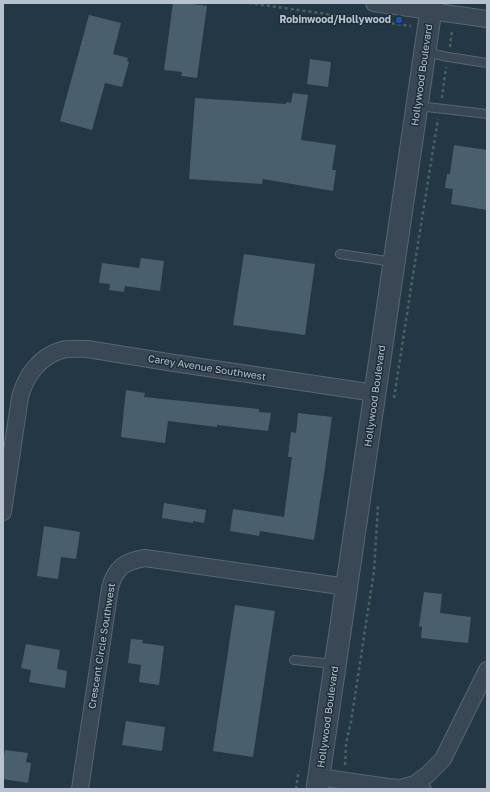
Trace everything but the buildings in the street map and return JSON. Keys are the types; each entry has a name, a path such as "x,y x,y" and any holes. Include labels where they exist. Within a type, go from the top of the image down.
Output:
{"street":[{"path":"374,3 396,5 431,14 487,19"},
{"name":"Hollywood Boulevard","path":"318,783 431,14"},
{"name":"Carey Avenue Southwest","path":"3,512 22,389 29,374 42,361 48,356 62,350 87,349 375,393"},
{"name":"Crescent Circle Southwest","path":"80,789 110,588 117,572 124,564 145,558 347,587"},
{"path":"318,783 344,781 401,788 415,784 424,784 427,775 443,759 487,670"}],"lane":[{"path":"425,52 487,63"},
{"path":"417,106 487,114"},
{"path":"340,254 394,262"},
{"path":"294,660 335,664"}],"path":[{"path":"249,3 409,26 431,14 454,29 448,57 416,255 394,403"},
{"path":"344,781 346,744 351,722 374,571 378,504"}],"place":[{"name":"Robinwood/Hollywood","path":"399,20"}]}
